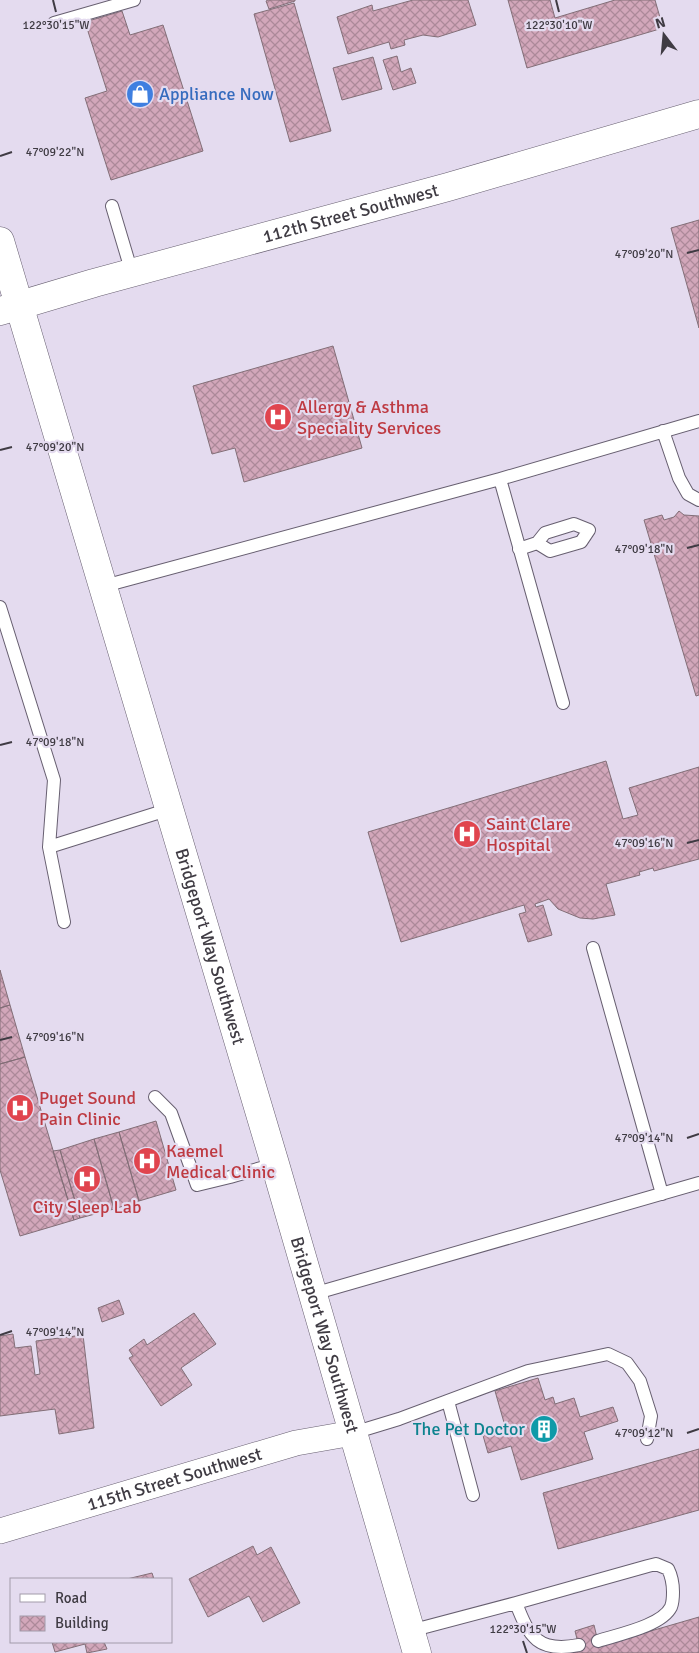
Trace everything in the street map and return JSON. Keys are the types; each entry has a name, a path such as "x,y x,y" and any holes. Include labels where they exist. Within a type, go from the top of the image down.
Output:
{"main road":[{"name":"112th Street Southwest","path":"10,308 448,187 699,114"},
{"name":"Bridgeport Way Southwest","path":"0,241 10,308 104,586 414,1642"}],"street":[{"name":"115th Street Southwest","path":"0,1532 296,1442 352,1433"}],"lane":[{"path":"54,23 134,0"},
{"path":"112,206 132,273"},
{"path":"104,586 500,479 699,421"},
{"path":"663,432 679,478 688,494 699,500"},
{"path":"500,479 563,703"},
{"path":"519,549 536,543"},
{"path":"0,607 54,780 50,847 64,922"},
{"path":"50,847 170,809"},
{"path":"593,948 662,1194"},
{"path":"155,1097 172,1113 197,1185 230,1178 275,1164"},
{"path":"313,1294 699,1183"},
{"path":"352,1433 399,1419 528,1371 608,1354 627,1363 640,1380 651,1416 647,1439"},
{"path":"448,1401 473,1495"},
{"path":"414,1642 516,1602 656,1564 668,1570 672,1575 673,1599 670,1608 665,1614 648,1625 598,1640"},
{"path":"516,1602 531,1636 538,1641 552,1648 559,1649 579,1645"}],"building":[{"path":"413,0 468,0 476,25 438,37 423,35 404,40 405,45 391,49 389,42 348,54 337,17 372,5 373,11"},
{"path":"508,0 550,0 555,18 615,0 655,0 663,28 527,68"},
{"path":"266,1 295,1 269,9"},
{"path":"294,3 331,131 290,142 254,14"},
{"name":"Appliance Now","path":"122,11 130,35 163,25 203,151 111,180 85,98 107,91 85,22"},
{"path":"397,56 401,72 411,68 416,83 393,90 383,60"},
{"path":"373,57 382,89 342,100 333,68"},
{"path":"699,220 699,328 671,228"},
{"name":"Allergy & Asthma Speciality Services","path":"333,346 362,448 244,482 235,448 212,454 193,386"},
{"path":"679,511 684,515 699,516 699,695 696,696 644,520 662,515 664,520 674,517"},
{"path":"606,761 623,819 638,815 629,788 699,767 699,859 654,871 653,868 639,872 640,875 606,884 615,915 593,919 580,918 558,909 549,899 535,904 536,907 543,905 552,935 528,942 519,914 526,912 524,905 401,942 368,832"},
{"path":"0,970 10,1005 0,1008"},
{"path":"10,1005 25,1057 0,1064 0,1008"},
{"name":"Puget Sound Pain Clinic","path":"25,1057 74,1220 20,1236 0,1170 0,1064"},
{"name":"Kaemel Medical Clinic","path":"156,1121 176,1190 139,1201 119,1132"},
{"path":"119,1132 139,1201 114,1209 94,1139"},
{"name":"City Sleep Lab","path":"94,1139 114,1209 80,1218 60,1150"},
{"path":"60,1150 80,1218 74,1220 53,1151"},
{"path":"119,1300 124,1314 102,1322 98,1308"},
{"path":"194,1313 216,1344 181,1368 192,1385 161,1406 129,1358 133,1356 129,1350 144,1339 147,1345"},
{"path":"13,1334 15,1348 31,1346 35,1375 40,1374 36,1341 83,1335 94,1428 59,1434 55,1409 0,1416 0,1336"},
{"name":"The Pet Doctor","path":"538,1378 545,1400 553,1397 555,1404 574,1398 580,1417 613,1407 618,1421 584,1432 593,1459 521,1480 511,1446 488,1453 482,1432 505,1426 495,1391"},
{"path":"699,1449 699,1510 558,1549 543,1493"},
{"path":"253,1546 257,1555 271,1547 300,1603 263,1622 249,1596 208,1617 189,1579"},
{"path":"152,1573 154,1578 131,1578"},
{"path":"699,1617 699,1653 573,1653 580,1651 575,1631 594,1625 599,1646"},
{"path":"52,1643 104,1643 107,1649 87,1653 85,1644 55,1652"}],"place":[{"name":"Appliance Now","path":"140,94"},
{"name":"Allergy & Asthma Speciality Services","path":"278,417"},
{"name":"Saint Clare Hospital","path":"467,834"},
{"name":"Puget Sound Pain Clinic","path":"20,1108"},
{"name":"Kaemel Medical Clinic","path":"147,1161"},
{"name":"City Sleep Lab","path":"87,1179"},
{"name":"The Pet Doctor","path":"544,1429"}]}
